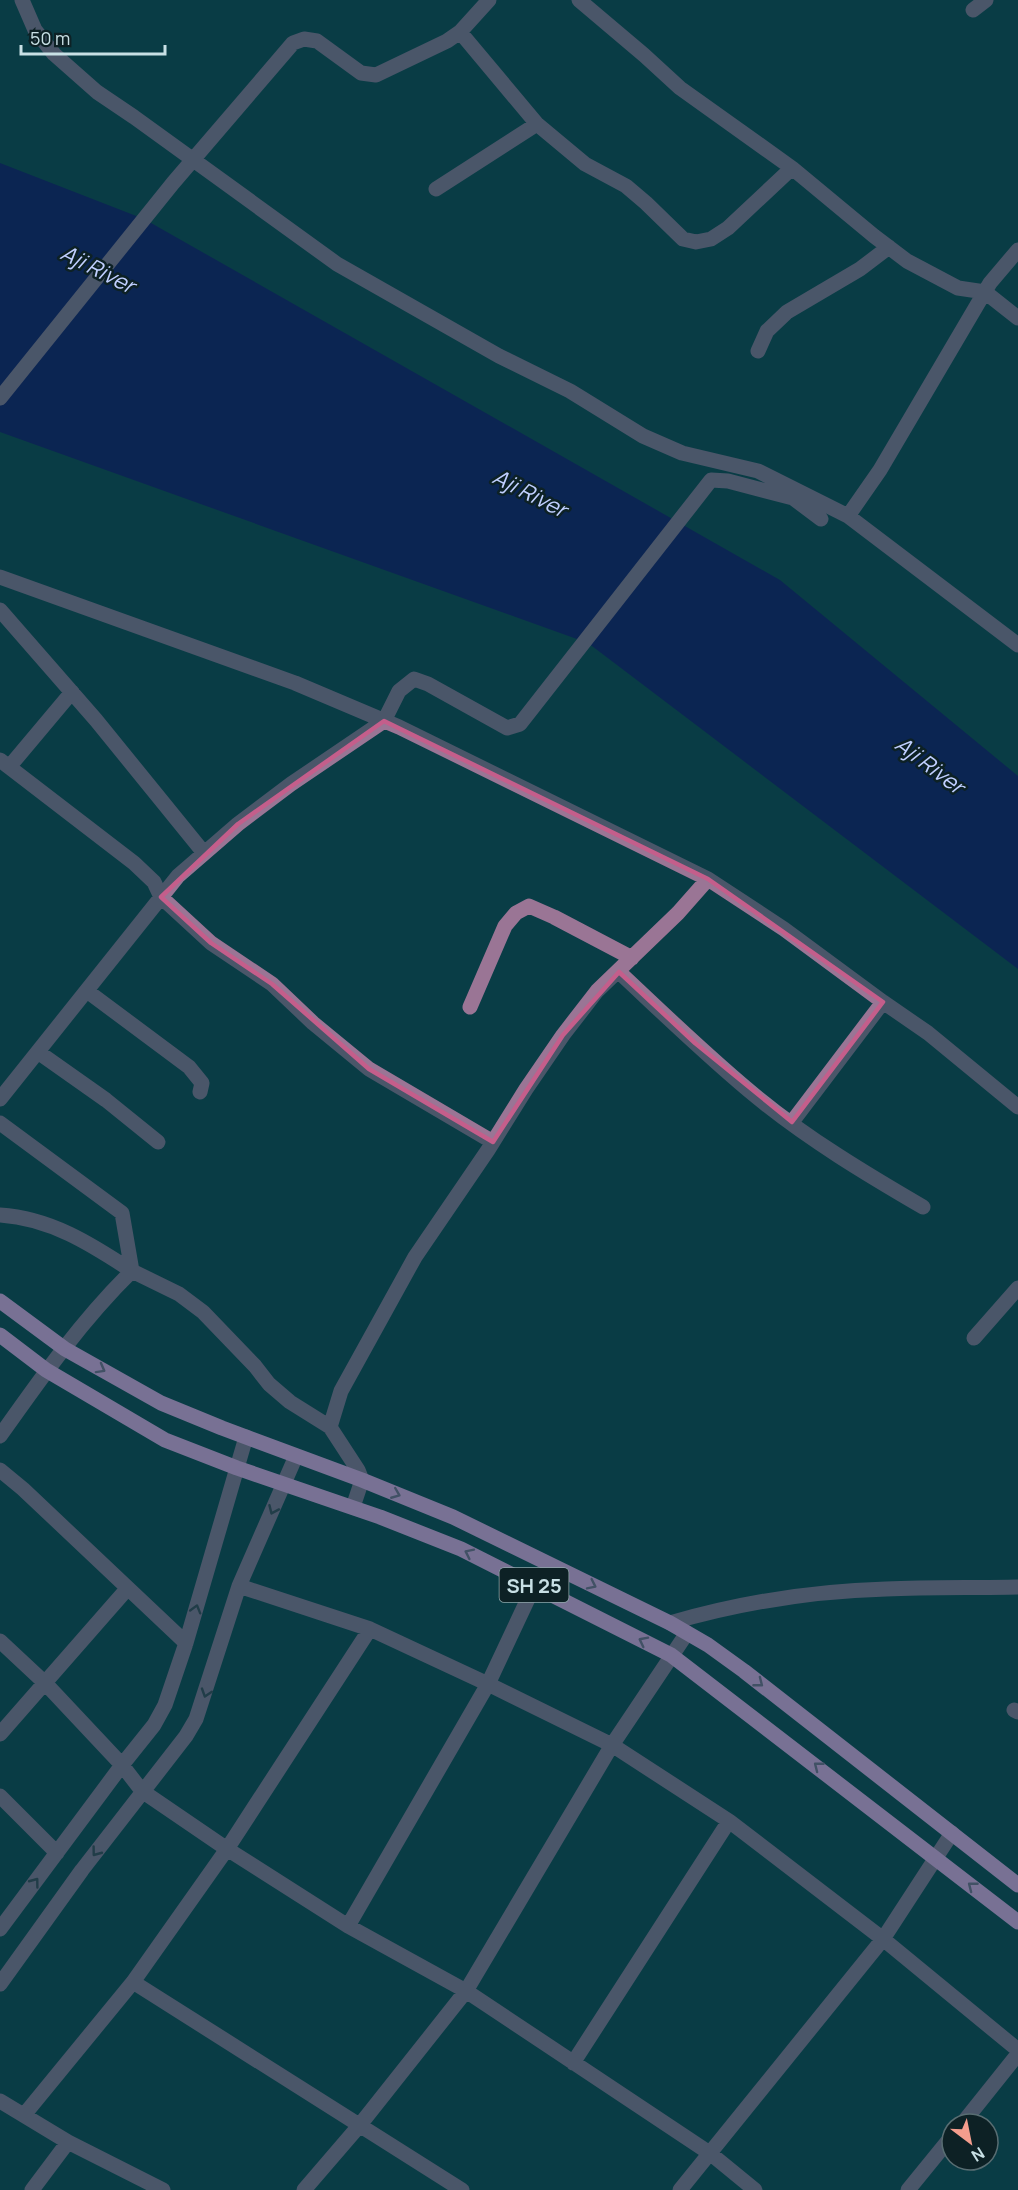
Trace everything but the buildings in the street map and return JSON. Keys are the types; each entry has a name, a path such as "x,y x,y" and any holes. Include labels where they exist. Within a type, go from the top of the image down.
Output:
{"main road":[{"path":"0,1301 65,1349 161,1403 453,1517 670,1623 744,1671 1018,1886"},
{"name":"SH 25","path":"0,1335 46,1370 165,1440 237,1468 428,1534 671,1655 1018,1922"}],"street":[{"path":"22,0 35,30 54,54 97,92 337,264 499,356 570,391 643,436 682,453 758,471 848,516 1018,645"},
{"path":"0,398 173,183 293,43 304,39 317,41 361,73 376,75 447,41 460,32 489,0"},
{"path":"579,0 644,54 680,88 792,168 907,261 958,288 985,292 1018,318"},
{"path":"597,15 600,0"},
{"path":"973,10 986,0"},
{"path":"460,32 537,124 585,164 626,186 683,239 696,242 711,239 728,228 792,168"},
{"path":"436,189 537,124"},
{"path":"758,351 767,331 788,312 860,269 889,247"},
{"path":"848,516 880,470 985,292 1018,250"},
{"path":"0,1099 178,876 238,824 291,784 384,721 399,691 414,680 428,684 507,728 520,724 711,480 793,498 821,519"},
{"path":"0,577 295,683 384,721 708,879 784,928 928,1033 1018,1107"},
{"path":"0,610 134,766 204,854"},
{"path":"72,692 4,763 134,862 154,882 161,897 211,943 272,984 313,1023 369,1069 494,1142"},
{"path":"330,1427 341,1391 415,1257 494,1142 563,1035 597,991 678,914 708,879"},
{"path":"471,1008 505,926 516,913 529,906 632,958"},
{"path":"619,972 759,1099 872,1178 923,1207"},
{"path":"87,991 189,1067 202,1083 200,1092"},
{"path":"792,1122 883,1002"},
{"path":"38,1052 106,1100 158,1142"},
{"path":"0,1123 122,1213 132,1271"},
{"path":"0,1215 22,1217 54,1227 104,1252 132,1271 179,1294 202,1312 255,1366 269,1384 290,1402 330,1427 362,1480 353,1507"},
{"path":"0,1436 46,1370 112,1291 132,1271"},
{"path":"974,1338 1018,1288"},
{"path":"0,1929 160,1715 186,1643 246,1437"},
{"path":"0,1984 142,1791 186,1736 196,1719 239,1586 296,1456"},
{"path":"0,1470 186,1643"},
{"path":"239,1586 370,1629 488,1684 612,1745 729,1821 883,1939 1018,2052 971,2112"},
{"path":"348,1926 488,1684 534,1586"},
{"path":"670,1623 714,1610 801,1596 885,1589 1018,1587"},
{"path":"0,1734 127,1589"},
{"path":"24,2115 134,1982 227,1849 370,1629"},
{"path":"304,2190 359,2126 466,1991 612,1745 687,1633"},
{"path":"0,1641 45,1683 122,1765 142,1791 227,1849 348,1926 466,1991 711,2154 755,2190"},
{"path":"0,1796 57,1853"},
{"path":"573,2063 729,1821"},
{"path":"680,2190 883,1939 951,1833"},
{"path":"134,1982 462,2190"},
{"path":"0,2101 68,2142 163,2190"},
{"path":"32,2190 68,2142"},
{"path":"908,2190 940,2151"}],"highlighted area":[{"path":"384,721 708,879 883,1002 792,1122 695,1043 619,972 563,1035 493,1142 369,1069 272,984 211,943 161,897 238,824"}],"water":[{"name":"Aji River","path":"0,163 144,219 780,580 1018,776 1018,969 588,643 0,432"}]}
